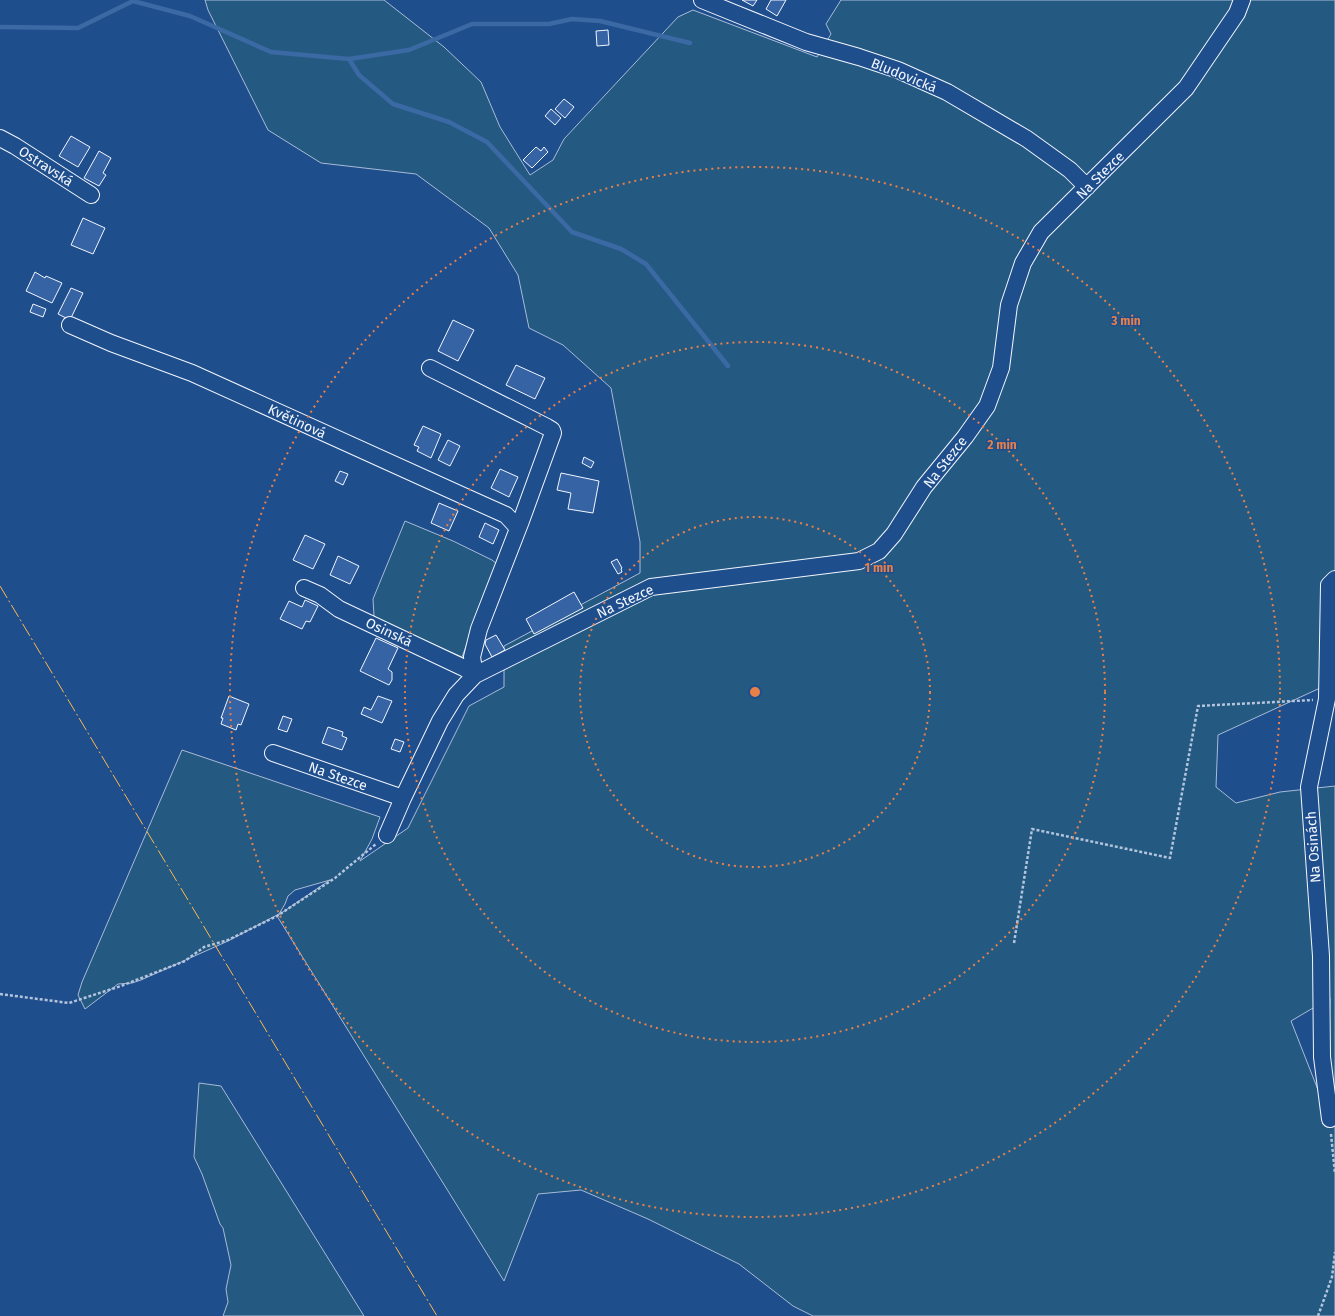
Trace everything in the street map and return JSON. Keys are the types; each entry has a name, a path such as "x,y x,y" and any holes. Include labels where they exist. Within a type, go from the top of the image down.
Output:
{"street":[{"name":"Bludovická","path":"702,0 806,42 898,70 947,92 1028,139 1070,170 1088,187"},
{"name":"Na Stezce","path":"387,835 440,721 456,695 475,675 651,587 859,561 879,551 894,534 924,487 988,406 1001,368 1009,305 1023,264 1042,232 1186,88 1237,13 1242,0"},
{"name":"Ostravská","path":"0,138 15,146 91,196"},
{"name":"Květinová","path":"70,325 192,373 506,515 518,528"},
{"path":"430,368 552,430 553,433 474,646 472,657 475,675"},
{"name":"Na Osinách","path":"1330,1119 1322,1057 1321,956 1309,787 1327,699 1329,585 1335,579"},
{"name":"Osinská","path":"304,588 320,595 339,609 464,668 475,675"},
{"name":"Na Stezce","path":"273,753 403,798"}],"path":[{"path":"1014,943 1032,830 1170,858 1198,706 1327,699"},
{"path":"0,994 69,1003 121,986 185,961 204,947 228,940 277,916 334,878 387,835"},
{"path":"1330,1119 1335,1174"},
{"path":"1318,1316 1332,1277 1335,1252"}],"shaded area":[{"path":"205,0 384,0 444,47 481,82 500,127 530,175 553,160 564,139 678,17 693,10 817,57 831,34 826,24 841,0 1335,0 1335,587 1331,683 1218,735 1216,787 1236,803 1280,792 1335,786 1335,1316 813,1316 793,1306 739,1264 648,1219 581,1190 538,1194 504,1281 277,916 330,880 295,890 288,896 279,914 228,941 141,980 132,983 118,984 85,1009 78,995 82,982 182,750 380,817 372,839 360,861 408,828 469,706 504,687 504,646 640,573 640,542 611,388 563,345 529,328 518,275 489,228 416,174 321,163 268,130 208,10","holes":["1330,998 1328,1066 1329,1118 1291,1021"]},
{"path":"405,521 453,541 492,560 497,564 462,657 379,620 374,616 373,599"},
{"path":"199,1083 221,1086 364,1316 223,1316 228,1302 226,1289 231,1265 223,1228 220,1224 202,1174 194,1157"}],"building":[{"path":"742,0 757,0 753,6"},
{"path":"771,0 786,0 777,16 766,9"},
{"path":"608,30 609,45 597,46 596,31"},
{"path":"564,99 574,107 565,118 555,109"},
{"path":"551,109 561,118 555,125 545,116"},
{"path":"71,136 90,147 78,167 59,156"},
{"path":"536,147 541,151 544,147 548,152 532,168 523,160"},
{"path":"99,151 111,158 103,173 106,175 99,186 84,178"},
{"path":"83,218 105,228 93,254 71,245"},
{"path":"35,272 45,278 46,276 62,283 52,303 26,291"},
{"path":"71,288 83,293 70,320 58,314"},
{"path":"33,304 46,309 43,317 30,312"},
{"path":"453,320 474,330 458,361 438,351"},
{"path":"516,365 545,378 535,399 506,385"},
{"path":"423,426 441,434 431,458 417,451 419,447 414,445"},
{"path":"448,440 460,446 450,466 438,460"},
{"path":"584,457 594,462 591,468 582,463"},
{"path":"500,469 518,477 509,497 491,488"},
{"path":"340,471 348,474 343,485 335,481"},
{"path":"561,473 599,481 593,513 568,509 571,493 557,490"},
{"path":"439,503 458,511 449,531 431,523"},
{"path":"485,523 499,530 493,544 479,537"},
{"path":"305,535 325,544 313,569 293,560"},
{"path":"338,556 359,566 350,584 330,575"},
{"path":"617,559 622,568 622,572 618,574 611,562"},
{"path":"574,592 583,608 534,634 526,619"},
{"path":"305,600 318,606 310,622 306,621 302,629 280,619 289,601 302,607"},
{"path":"496,635 505,650 492,657 485,644 486,640"},
{"path":"376,638 398,648 388,669 392,672 392,680 389,685 360,671"},
{"path":"229,696 249,704 241,725 238,724 236,730 221,724 223,718 221,718"},
{"path":"378,696 392,701 382,723 361,714 364,707 371,710"},
{"path":"283,716 292,719 287,732 278,729"},
{"path":"328,727 343,732 342,736 347,738 342,750 322,743"},
{"path":"395,739 404,742 400,752 391,749"}],"waterway":[{"path":"0,27 78,28 133,1 190,16 271,52 349,59 409,50 472,24 549,24 572,19 600,21 690,43"},
{"path":"349,59 359,75 393,104 449,122 487,142 572,232 621,249 646,264 728,366"}],"power":[{"path":"0,586 437,1316"}]}
